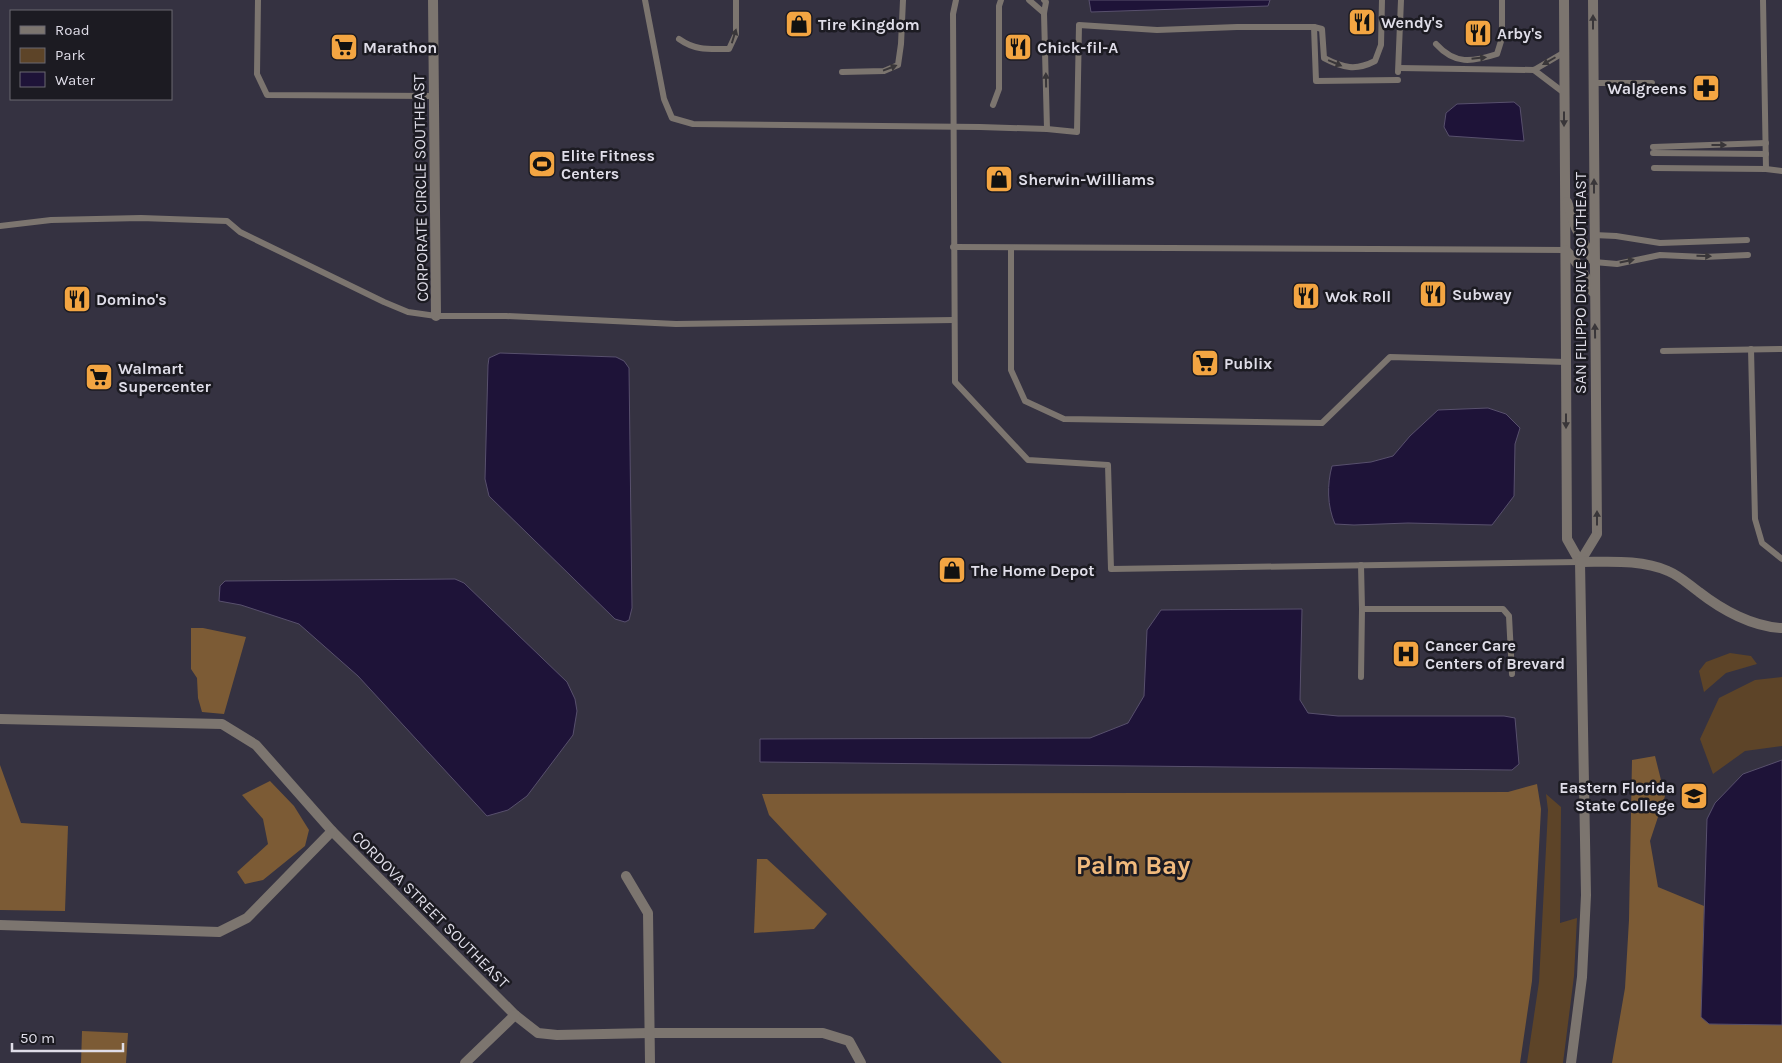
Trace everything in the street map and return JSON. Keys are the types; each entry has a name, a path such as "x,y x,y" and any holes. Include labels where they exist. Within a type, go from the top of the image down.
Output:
{"street":[{"name":"CORPORATE CIRCLE SOUTHEAST","path":"433,0 436,316"},
{"name":"SAN FILIPPO DRIVE SOUTHEAST","path":"1564,0 1563,92 1567,539 1580,562 1586,895 1582,977 1571,1063"},
{"name":"SAN FILIPPO DRIVE SOUTHEAST","path":"1580,562 1597,534 1593,0"},
{"path":"1564,194 1576,228 1594,262"},
{"path":"1565,250 1582,268 1595,295"},
{"path":"1580,562 1646,564 1666,570 1683,578 1699,592 1737,615 1773,628 1782,628"},
{"name":"CORDOVA STREET SOUTHEAST","path":"0,719 222,724 256,745 332,831 514,1015 538,1033 557,1035 823,1033 849,1041 861,1063"},
{"path":"0,925 220,932 247,918 332,831"},
{"path":"626,876 648,913 650,1063"},
{"path":"465,1063 514,1015"}],"lane":[{"path":"258,0 257,74 267,95 433,96"},
{"path":"646,0 664,99 672,118 693,124 953,127 1047,129 1077,132 1079,25 1157,30 1314,27 1322,29 1324,58 1339,66 1363,68 1375,61 1382,45 1382,0"},
{"path":"679,39 697,48 729,49 736,34 736,0"},
{"path":"842,72 884,70 898,65 903,0"},
{"path":"956,0 953,14 954,382 1028,460 1108,465 1111,569 1580,562"},
{"path":"993,105 999,89 999,6 1001,0"},
{"path":"1028,0 1044,13"},
{"path":"1044,0 1046,2 1044,13 1047,129"},
{"path":"1401,0 1399,70 1534,70 1563,53"},
{"path":"1436,44 1446,55 1456,60 1484,58 1497,54 1502,38 1502,0"},
{"path":"1762,0 1766,170"},
{"path":"1314,27 1316,81 1398,80"},
{"path":"1534,70 1563,92"},
{"path":"1593,83 1652,83"},
{"path":"1766,143 1653,150 1766,154"},
{"path":"1654,168 1782,171"},
{"path":"0,226 51,220 141,218 227,220 240,232 384,302 408,312 436,316 506,316 676,324 954,320"},
{"path":"1594,235 1616,236 1660,243 1747,240"},
{"path":"953,247 1565,250"},
{"path":"1010,248 1011,370 1025,401 1064,419 1322,423 1390,357 1566,362"},
{"path":"1594,262 1617,264 1660,255 1704,257 1748,255"},
{"path":"1751,349 1755,519 1762,543 1782,559"},
{"path":"1663,351 1782,349"},
{"path":"1361,565 1361,678"},
{"path":"1362,609 1504,609 1509,616 1512,674"}],"green space":[{"path":"1730,653 1751,656 1757,664 1726,673 1704,692 1699,671 1706,662"},
{"path":"1782,677 1782,746 1745,751 1713,774 1700,739 1719,698 1755,680"},
{"path":"1546,794 1561,807 1560,923 1577,918 1574,976 1563,1063 1527,1063 1539,982 1548,810"}],"shaded area":[{"path":"191,628 203,628 246,637 224,714 202,712 198,698 197,678 191,669"},
{"path":"1655,756 1665,796 1650,841 1658,887 1704,906 1701,1017 1710,1024 1782,1025 1782,1063 1612,1063 1625,988 1629,920 1632,760"},
{"path":"0,765 21,823 68,826 65,911 0,910"},
{"path":"270,781 294,806 309,830 305,846 263,880 245,884 237,872 268,844 263,819 242,795"},
{"path":"1537,784 1541,809 1532,981 1520,1063 1002,1063 769,815 762,794 1508,792"},
{"path":"757,859 767,859 827,914 814,929 754,933"},
{"path":"82,1031 128,1033 126,1063 81,1063"}],"water":[{"path":"1089,0 1270,0 1268,6 1091,12"},
{"path":"1514,102 1520,107 1524,141 1449,136 1444,127 1446,113 1457,104"},
{"path":"500,353 616,357 624,361 629,368 632,608 629,620 625,622 615,619 489,496 485,479 488,365 489,358"},
{"path":"1488,408 1506,414 1520,428 1515,444 1514,496 1492,525 1335,524 1330,510 1329,495 1329,480 1332,466 1371,462 1393,456 1410,436 1438,410"},
{"path":"455,579 464,583 567,682 575,699 577,711 573,735 527,796 508,810 487,816 358,676 299,624 241,605 219,601 220,586 225,581"},
{"path":"1302,609 1300,700 1308,713 1338,716 1504,716 1515,718 1519,764 1512,770 760,762 760,739 1090,738 1128,723 1144,696 1147,630 1161,610"},
{"path":"1782,760 1782,1025 1709,1024 1701,1017 1707,819 1715,803 1743,774"}],"place":[{"name":"Wendy's","path":"1362,22"},
{"name":"Tire Kingdom","path":"799,24"},
{"name":"Arby's","path":"1478,33"},
{"name":"Marathon","path":"344,47"},
{"name":"Chick-fil-A","path":"1018,47"},
{"name":"Walgreens","path":"1706,88"},
{"name":"Elite Fitness Centers","path":"542,164"},
{"name":"Sherwin-Williams","path":"999,179"},
{"name":"Subway","path":"1433,294"},
{"name":"Wok Roll","path":"1306,296"},
{"name":"Domino's","path":"77,299"},
{"name":"Publix","path":"1205,363"},
{"name":"Walmart Supercenter","path":"99,377"},
{"name":"The Home Depot","path":"952,570"},
{"name":"Cancer Care Centers of Brevard","path":"1406,654"},
{"name":"Eastern Florida State College","path":"1694,796"}],"district":[{"name":"Palm Bay","path":"1133,865"}]}
